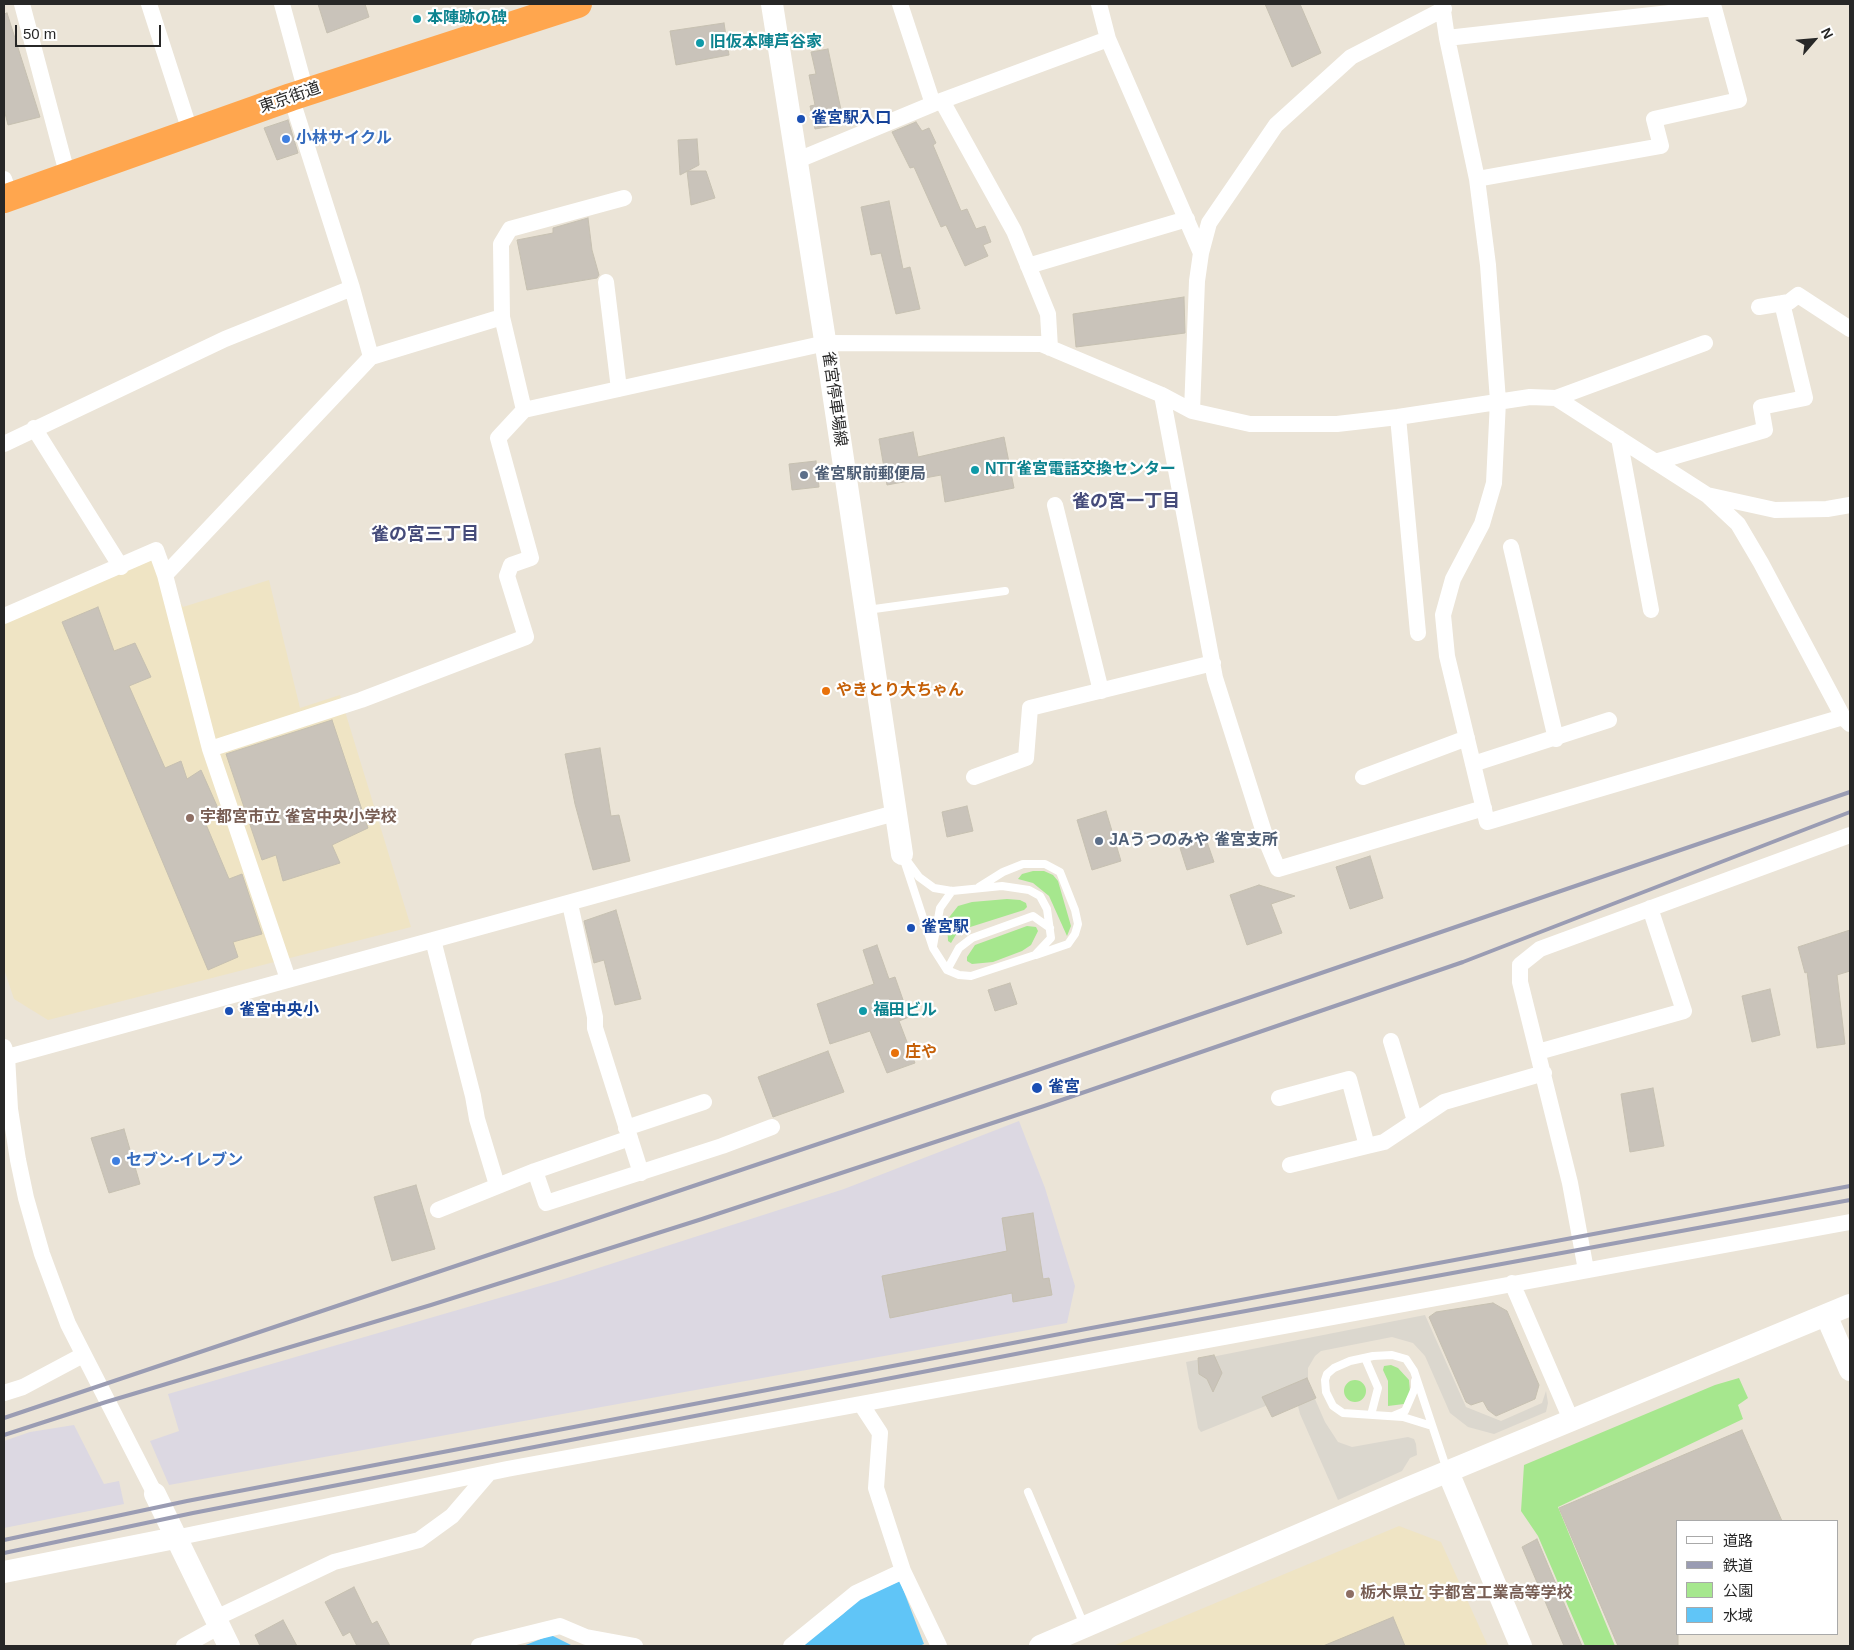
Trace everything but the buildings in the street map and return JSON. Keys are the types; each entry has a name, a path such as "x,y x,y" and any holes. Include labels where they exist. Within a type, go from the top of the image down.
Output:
{"highway":[{"name":"東京街道","path":"6,191 68,177 298,94 578,4"}],"street":[{"path":"22,4 68,177"},
{"path":"149,4 191,134"},
{"path":"282,4 298,94 371,357"},
{"name":"雀宮停車場線","path":"772,4 826,343 902,854"},
{"path":"900,4 937,103 1014,231 1048,314 1050,348"},
{"path":"1099,4 1108,39 1201,253"},
{"path":"1192,411 1198,281 1201,253 1210,222 1276,126 1351,57 1443,6 1447,38 1477,179 1488,265 1498,401 1494,483 1482,524 1453,579 1443,615 1448,656 1487,822 1847,720 1738,524 1708,495 1556,398"},
{"path":"1447,38 1714,8 1739,100 1654,119 1660,146 1477,179"},
{"path":"798,160 937,103 1108,39"},
{"path":"524,410 502,317 501,244 510,229 624,198"},
{"path":"1028,266 1187,220"},
{"path":"606,282 619,388"},
{"path":"4,444 34,428 225,339 352,288"},
{"path":"1759,307 1790,302 1798,295 1850,330"},
{"path":"1656,462 1765,430 1761,407 1805,398 1782,303"},
{"path":"165,575 371,357 502,317"},
{"path":"210,749 361,700 526,637 506,576 511,565 531,558 498,438 524,410 826,343 1041,344 1162,395 1192,411 1250,424 1337,424 1398,417 1530,397 1556,398 1705,343"},
{"path":"1162,395 1212,663 1265,836 1278,869 1484,808"},
{"path":"1398,417 1418,633"},
{"path":"34,428 121,567"},
{"path":"1619,438 1652,610"},
{"path":"1708,495 1775,510 1827,509 1850,505"},
{"path":"1055,505 1101,690"},
{"path":"1511,547 1556,739"},
{"path":"4,616 121,567 156,550 165,575 210,749 288,979"},
{"path":"974,777 1026,758 1030,708 1212,663"},
{"path":"1473,764 1556,739 1609,720"},
{"path":"1363,777 1467,738"},
{"path":"229,1646 155,1494 68,1324 42,1254 26,1198 10,1109 5,1054 570,904 896,814"},
{"path":"1586,1270 1570,1183 1520,982 1520,965 1540,949 1850,835"},
{"path":"570,904 595,1016 595,1028 641,1173"},
{"path":"1538,1052 1684,1011 1650,908"},
{"path":"433,940 473,1096 476,1119 497,1185"},
{"path":"1392,1041 1415,1121"},
{"path":"1290,1165 1384,1142 1444,1102 1544,1073"},
{"path":"1279,1098 1348,1079 1367,1146"},
{"path":"438,1210 704,1102"},
{"path":"535,1171 546,1203 641,1173 772,1127"},
{"path":"4,1572 489,1473 1850,1222"},
{"path":"1512,1283 1572,1422"},
{"path":"1040,1646 1448,1472 1850,1305"},
{"path":"1826,1315 1844,1339 1850,1370"},
{"path":"4,1393 22,1387 84,1355"},
{"path":"860,1404 880,1433 876,1488 903,1571 939,1646"},
{"path":"1448,1472 1522,1646"},
{"path":"184,1646 218,1622 334,1562 419,1540 452,1516 489,1473"},
{"path":"791,1646 856,1593 903,1571"},
{"path":"479,1646 560,1626 586,1637 635,1646"}],"lane":[{"path":"865,610 1005,591"},
{"path":"902,854 919,877 934,888 952,891 1002,886 1029,890 1040,896 1047,909 1051,938 1035,955"},
{"path":"902,854 933,948 947,970 959,975 971,976 1068,944 1075,934 1078,924 1075,910 1060,872 1045,864 1023,864 1003,872 977,888"},
{"path":"933,948 940,908 952,891"},
{"path":"947,970 960,948 972,938 1033,916 1050,928"},
{"path":"1432,1426 1392,1416 1343,1413 1333,1406 1326,1392 1325,1380 1334,1368 1365,1358 1392,1355 1406,1359 1414,1371 1448,1472"},
{"path":"1365,1358 1378,1388 1371,1415"},
{"path":"1392,1416 1405,1411 1416,1388 1414,1371"},
{"path":"1028,1492 1085,1627"}],"shaded area":[{"name":"宇都宮市立 雀宮中央小学校","path":"147,550 183,607 269,580 300,708 340,695 411,927 48,1020 14,999 4,969 4,616"},
{"path":"1019,1121 1045,1188 1075,1286 1067,1323 169,1485 150,1441 179,1431 168,1394 561,1280 844,1189"},
{"path":"1425,1315 1466,1407 1501,1421 1542,1403 1546,1391 1548,1403 1546,1412 1494,1434 1468,1427 1450,1413 1425,1356 1413,1343 1392,1337 1321,1351 1315,1356 1308,1368 1308,1383 1325,1422 1338,1442 1352,1447 1408,1437 1414,1439 1417,1455 1410,1458 1402,1471 1338,1500 1300,1414 1295,1394 1201,1432 1198,1428 1186,1362"},
{"path":"74,1425 104,1484 119,1481 124,1504 4,1528 4,1441 30,1432"},
{"name":"栃木県立 宇都宮工業高等学校","path":"1399,1526 1441,1542 1488,1646 1113,1646"}],"green space":[{"path":"1044,871 1053,875 1058,881 1071,926 1067,936 1049,896 1033,883 1018,879 1022,874"},
{"path":"1007,899 1020,900 1026,903 1027,907 1024,910 964,929 957,933 951,943 948,941 947,920 958,906 972,902"},
{"path":"1027,926 1036,927 1038,931 1031,945 1022,951 993,962 972,964 967,961 967,957 975,945"},
{"path":"1391,1365 1398,1368 1409,1380 1410,1392 1404,1404 1388,1406 1388,1381 1383,1370 1384,1366"},
{"path":"1739,1378 1748,1398 1738,1405 1743,1419 1558,1507 1615,1646 1585,1646 1538,1536 1521,1511 1524,1465 1715,1385"},
{"path":"1351,1380 1359,1380 1366,1387 1366,1395 1359,1402 1351,1402 1344,1395 1344,1387"}],"water":[{"path":"900,1581 924,1644 919,1646 802,1646 843,1614 858,1599"},
{"path":"551,1635 573,1646 523,1646"}],"railway":[{"path":"4,1418 1032,1072 1850,792"},
{"path":"4,1435 106,1402 431,1305 702,1219 1044,1106 1463,962 1850,812"},
{"path":"4,1540 187,1501 1086,1329 1850,1186"},
{"path":"4,1553 193,1513 1088,1340 1850,1200"}],"place":[{"name":"本陣跡の碑","path":"417,19"},
{"name":"旧仮本陣芦谷家","path":"700,43"},
{"name":"雀宮駅入口","path":"801,119"},
{"name":"小林サイクル","path":"286,139"},
{"name":"NTT雀宮電話交換センター","path":"975,470"},
{"name":"雀宮駅前郵便局","path":"804,475"},
{"name":"やきとり大ちゃん","path":"826,691"},
{"name":"宇都宮市立 雀宮中央小学校","path":"190,818"},
{"name":"JAうつのみや 雀宮支所","path":"1099,841"},
{"name":"雀宮駅","path":"911,928"},
{"name":"雀宮中央小","path":"229,1011"},
{"name":"福田ビル","path":"863,1011"},
{"name":"庄や","path":"895,1053"},
{"name":"雀宮","path":"1037,1088"},
{"name":"セブン-イレブン","path":"116,1161"},
{"name":"栃木県立 宇都宮工業高等学校","path":"1350,1594"}],"district":[{"name":"雀の宮一丁目","path":"1126,502"},
{"name":"雀の宮三丁目","path":"425,535"}]}
